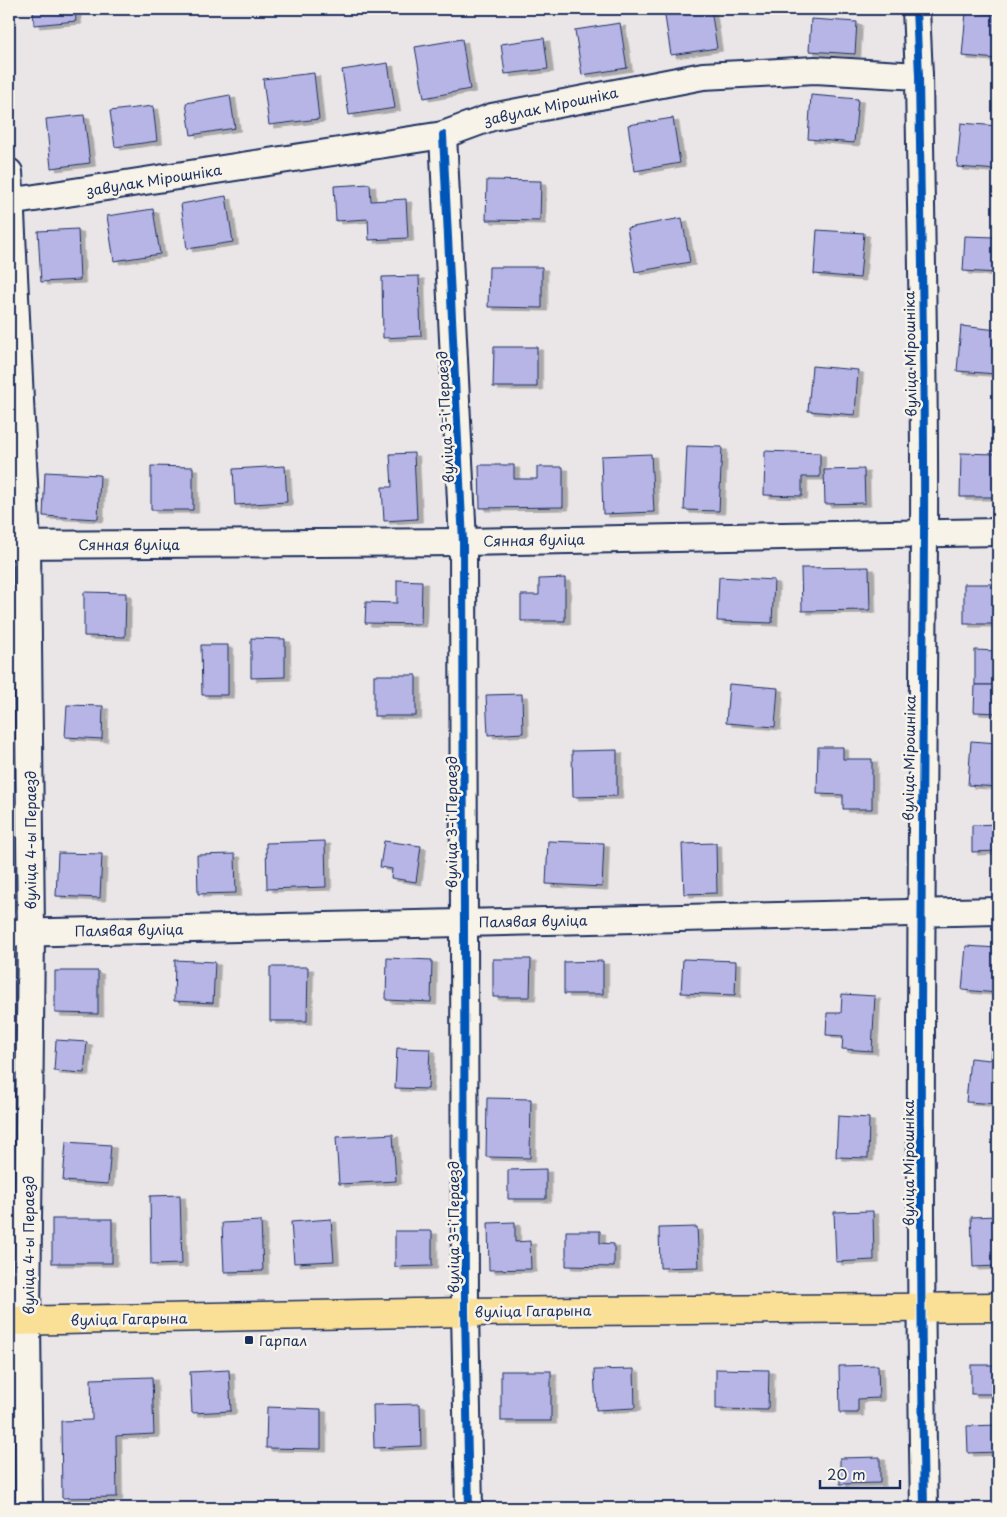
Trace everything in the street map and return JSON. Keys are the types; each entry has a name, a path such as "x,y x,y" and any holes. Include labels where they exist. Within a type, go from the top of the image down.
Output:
{"main road":[{"name":"вуліца Гагарына","path":"18,1321 465,1312 998,1307"}],"street":[{"name":"вуліца Мірошніка","path":"916,9 919,76 924,532 920,912 920,1307 924,1508"},
{"name":"завулак Мірошніка","path":"10,202 443,135 492,117 703,76 815,70 919,76"},
{"name":"вуліца 3-і Пераезд","path":"443,135 464,542 465,1312 469,1508"},
{"name":"вуліца 4-ы Пераезд","path":"9,172 18,545 20,932 18,1321 29,1508"},
{"name":"Сянная вуліца","path":"18,545 464,542 998,532"},
{"name":"Палявая вуліца","path":"20,932 998,911"}],"building":[{"path":"33,9 75,9 76,21 34,25"},
{"path":"711,9 717,48 671,55 664,10"},
{"path":"966,12 998,15 998,59 962,56"},
{"path":"811,19 857,22 855,54 809,51"},
{"path":"620,23 627,68 582,75 575,30"},
{"path":"544,38 548,69 505,74 501,44"},
{"path":"462,39 470,89 424,98 415,47"},
{"path":"388,63 395,108 349,115 342,70"},
{"path":"314,73 319,119 269,125 263,79"},
{"path":"230,95 235,128 191,135 186,103"},
{"path":"811,95 858,99 854,143 808,139"},
{"path":"153,106 157,141 115,147 110,111"},
{"path":"84,115 90,163 51,168 46,119"},
{"path":"673,118 680,163 635,171 628,125"},
{"path":"961,123 998,126 998,170 957,167"},
{"path":"487,180 541,181 540,221 486,220"},
{"path":"370,184 371,201 406,199 408,238 369,240 368,219 336,221 334,186"},
{"path":"226,196 233,242 187,249 181,204"},
{"path":"153,209 160,254 114,261 107,216"},
{"path":"682,218 690,262 635,272 627,228"},
{"path":"78,229 80,280 41,282 38,231"},
{"path":"817,230 864,233 860,278 814,274"},
{"path":"965,236 995,237 994,250 998,251 998,273 963,271"},
{"path":"489,267 542,267 542,308 488,307"},
{"path":"419,276 421,336 383,338 382,277"},
{"path":"961,326 998,330 996,374 957,371"},
{"path":"494,347 537,347 537,387 493,387"},
{"path":"812,366 858,370 855,415 808,411"},
{"path":"687,446 722,447 719,511 684,510"},
{"path":"765,451 820,453 820,477 802,477 802,496 764,495"},
{"path":"414,453 417,519 384,521 382,487 392,487 390,454"},
{"path":"961,453 996,454 994,497 960,497"},
{"path":"651,454 654,512 603,514 601,456"},
{"path":"479,465 514,465 514,479 537,479 537,467 563,467 563,507 480,508"},
{"path":"151,466 193,467 193,510 151,510"},
{"path":"285,466 287,502 235,505 233,469"},
{"path":"864,469 865,503 825,504 824,470"},
{"path":"45,472 100,475 98,519 43,516"},
{"path":"869,567 870,610 802,611 801,568"},
{"path":"719,577 774,580 772,623 717,621"},
{"path":"565,578 565,621 521,621 521,595 539,595 539,579"},
{"path":"397,580 422,581 421,624 365,623 366,602 397,603"},
{"path":"964,584 998,584 998,624 964,624"},
{"path":"84,592 126,593 125,637 84,636"},
{"path":"251,638 285,639 285,677 251,678"},
{"path":"201,645 228,645 228,695 202,695"},
{"path":"975,650 998,651 998,685 975,685"},
{"path":"374,675 416,675 416,716 374,716"},
{"path":"729,684 778,688 775,727 726,723"},
{"path":"975,685 998,685 998,713 974,712"},
{"path":"522,694 523,733 488,735 486,695"},
{"path":"67,705 103,706 102,739 65,737"},
{"path":"971,741 998,743 998,787 968,785"},
{"path":"818,747 843,747 843,759 872,759 872,809 843,809 843,795 817,794"},
{"path":"617,750 617,796 573,797 572,751"},
{"path":"998,824 998,851 972,852 972,825"},
{"path":"325,841 326,887 267,889 266,843"},
{"path":"384,841 421,846 416,882 391,878 392,869 380,867"},
{"path":"548,841 604,843 602,887 546,884"},
{"path":"716,843 717,893 684,894 682,844"},
{"path":"58,853 102,854 100,898 56,896"},
{"path":"235,854 236,893 198,894 197,855"},
{"path":"966,946 998,948 998,993 962,990"},
{"path":"387,958 432,960 431,1002 386,1000"},
{"path":"493,959 531,959 530,997 493,997"},
{"path":"683,959 736,961 735,995 681,993"},
{"path":"175,960 215,962 213,1003 174,1001"},
{"path":"603,961 603,994 564,994 564,962"},
{"path":"270,967 308,967 307,1021 270,1021"},
{"path":"55,971 98,971 98,1014 55,1013"},
{"path":"842,994 875,996 872,1051 842,1049 843,1036 826,1035 827,1013 841,1013"},
{"path":"56,1040 87,1042 84,1073 54,1071"},
{"path":"397,1048 430,1049 428,1089 395,1088"},
{"path":"991,1051 998,1052 998,1104 966,1102 970,1058 990,1060"},
{"path":"487,1098 531,1099 530,1158 486,1157"},
{"path":"838,1116 869,1118 868,1158 836,1157"},
{"path":"393,1134 396,1181 339,1184 336,1137"},
{"path":"66,1142 111,1145 108,1184 63,1181"},
{"path":"546,1169 546,1199 508,1199 508,1170"},
{"path":"180,1195 182,1264 151,1265 150,1196"},
{"path":"873,1211 874,1260 836,1262 834,1212"},
{"path":"998,1216 998,1266 973,1267 971,1217"},
{"path":"52,1219 112,1219 112,1263 52,1263"},
{"path":"331,1219 334,1261 294,1263 291,1222"},
{"path":"261,1221 263,1271 224,1272 222,1223"},
{"path":"515,1222 515,1242 530,1241 531,1269 489,1270 488,1223"},
{"path":"697,1227 699,1267 660,1268 659,1228"},
{"path":"395,1231 432,1231 432,1266 395,1267"},
{"path":"566,1231 600,1231 600,1243 614,1244 614,1267 566,1266"},
{"path":"878,1365 879,1398 858,1399 858,1413 840,1413 839,1366"},
{"path":"971,1365 998,1365 998,1394 971,1394"},
{"path":"634,1369 635,1408 596,1410 594,1370"},
{"path":"716,1369 769,1370 768,1410 716,1409"},
{"path":"229,1370 231,1411 192,1413 190,1372"},
{"path":"501,1371 551,1371 551,1421 501,1421"},
{"path":"152,1377 154,1434 116,1436 117,1497 62,1498 61,1421 92,1420 91,1379"},
{"path":"420,1404 421,1446 374,1448 373,1405"},
{"path":"267,1407 321,1409 321,1449 266,1448"},
{"path":"998,1425 998,1452 968,1453 967,1426"},
{"path":"880,1457 880,1483 840,1484 840,1458"}],"cycle path":[{"path":"916,9 919,76 924,421 921,1144 924,1508"},
{"path":"443,135 463,542 465,1312 469,1508"}],"place":[{"name":"Гарпал","path":"249,1340"}]}
